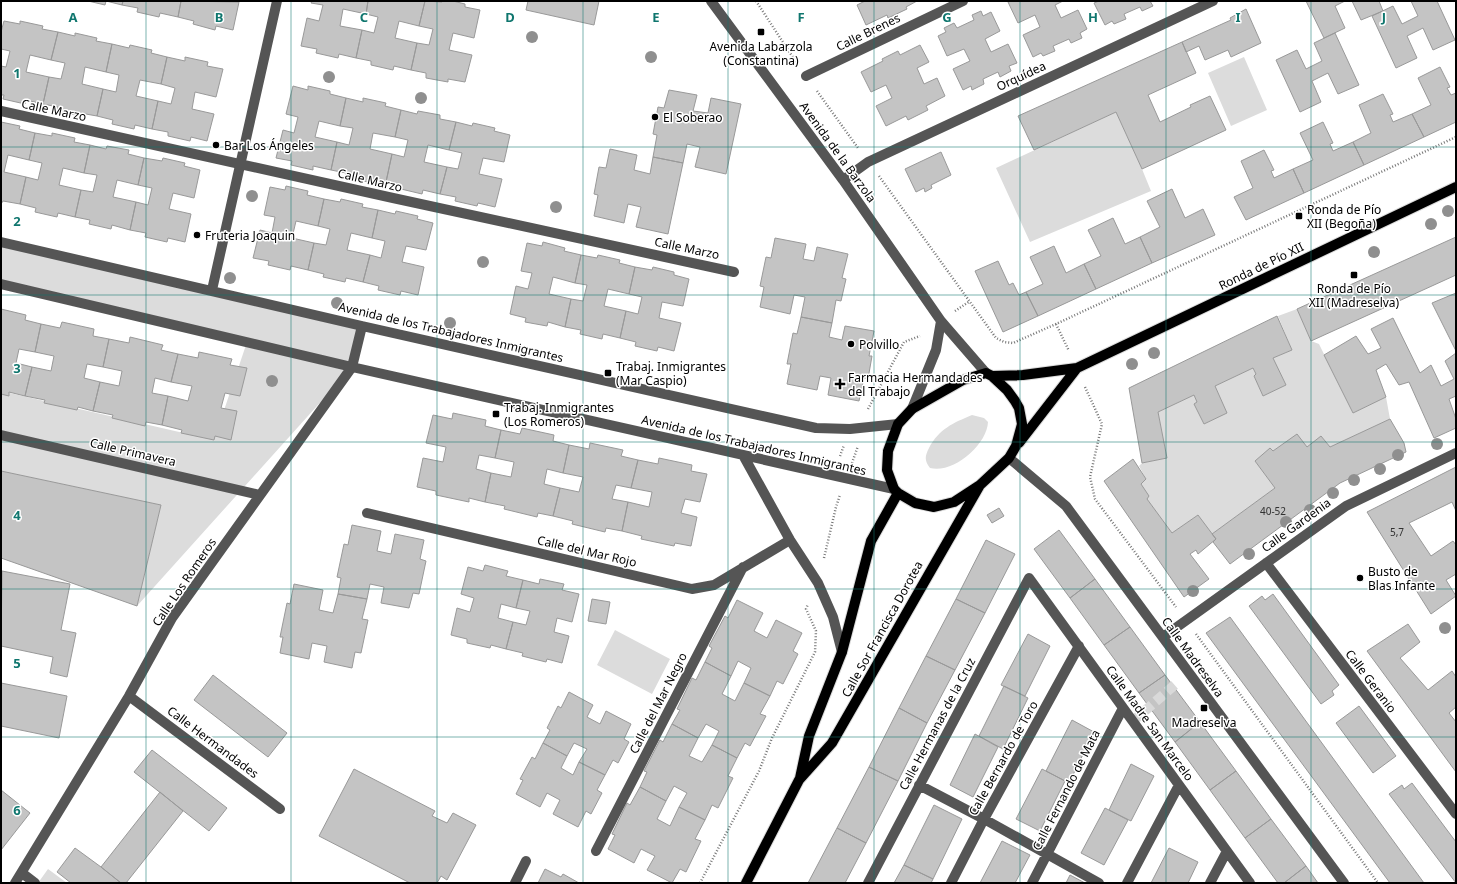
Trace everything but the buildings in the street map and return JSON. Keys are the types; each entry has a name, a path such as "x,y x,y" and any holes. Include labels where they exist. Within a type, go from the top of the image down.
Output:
{"main road":[{"name":"Ronda de Pío XII","path":"989,374 1023,375 1077,368 1456,187"},
{"name":"Ronda de Pío XII","path":"1016,446 1077,368"},
{"path":"989,374 1007,390 1015,401 1022,424 1016,446 1009,458 980,485 954,502 934,507 915,503 896,491 886,470 888,451 898,424 912,409 962,380 989,374"},
{"name":"Calle Sor Francisca Dorotea","path":"746,883 800,780 832,743 980,485"},
{"name":"Calle Sor Francisca Dorotea","path":"800,780 809,736 842,652 871,541 896,491"}],"street":[{"path":"212,290 277,1"},
{"name":"Avenida de la Barzola","path":"711,1 843,180 941,321 989,374"},
{"name":"Calle Brenes","path":"806,76 963,1"},
{"name":"Orquídea","path":"843,180 868,162 1213,1"},
{"name":"Calle Marzo","path":"1,111 734,272"},
{"name":"Avenida de los Trabajadores Inmigrantes","path":"1,242 362,326 816,428 862,428 898,424"},
{"name":"Avenida de los Trabajadores Inmigrantes","path":"1,284 352,367 896,491"},
{"path":"912,409 936,350 941,321"},
{"path":"352,367 362,326"},
{"name":"Calle Los Romeros","path":"15,883 129,696 172,618 352,367"},
{"name":"Calle Primavera","path":"1,434 260,495"},
{"name":"Calle Gardenia","path":"1162,637 1346,506 1456,453"},
{"path":"743,455 790,540 818,583 833,617 842,652"},
{"name":"Calle Madreselva","path":"1009,458 1066,506 1344,883"},
{"name":"Calle del Mar Rojo","path":"368,513 692,589 714,585 790,540"},
{"name":"Calle Geranio","path":"1266,563 1456,814"},
{"name":"Calle del Mar Negro","path":"596,851 744,567"},
{"name":"Calle Madre San Marcelo","path":"1029,578 1250,883"},
{"name":"Calle Hermanas de la Cruz","path":"868,883 1029,578"},
{"name":"Calle Bernardo de Toro","path":"951,883 984,819 1079,646"},
{"name":"Calle Hermandades","path":"129,696 280,809"},
{"name":"Calle Fernando de Mata","path":"1032,883 1123,708"},
{"path":"1126,883 1179,784"},
{"path":"919,785 984,819 1099,883"},
{"path":"1210,883 1227,851"},
{"path":"515,883 526,861"},
{"path":"22,873 35,883"}],"path":[{"path":"877,174 996,338 1004,342 1014,342 1056,324 1456,137"},
{"path":"823,564 836,508 856,452 869,405 904,342 918,337"},
{"path":"1090,397 1102,424 1090,477 1095,499 1174,604"},
{"path":"840,456 845,443"},
{"path":"700,883 759,771 772,738 815,652 816,630 806,609 811,598"},
{"path":"1196,634 1378,883"}],"shaded area":[{"path":"1244,57 1267,110 1231,126 1208,73"},
{"path":"1116,112 1151,191 1030,242 996,168"},
{"path":"1,242 362,326 352,367 137,606 161,505 1,471 1,391 214,440 247,342 1,284"},
{"path":"1297,309 1311,341 1319,344 1353,413 1386,397 1390,419 1330,447 1321,436 1307,447 1297,435 1273,451 1270,449 1255,461 1275,488 1212,534 1198,515 1172,533 1147,499 1149,496 1141,484 1146,479 1139,466 1142,463 1167,458 1158,412 1194,395 1197,402 1194,404 1204,424 1227,413 1215,386 1253,368 1256,374 1254,376 1263,396 1286,385 1273,358 1292,350 1278,316"},
{"path":"972,415 984,418 988,422 982,440 967,456 949,467 939,469 930,468 926,460 926,456 933,441 947,427"},
{"path":"615,630 670,659 652,694 597,665"},
{"path":"48,869 67,883 38,883"}],"tunnel":[{"path":"1133,721 1177,683"}],"place":[{"name":"Avenida Labarzola (Constantina)","path":"761,32"},
{"name":"El Soberao","path":"655,117"},
{"name":"Bar Los Ángeles","path":"216,145"},
{"name":"Ronda de Pío XII (Begoña)","path":"1299,216"},
{"name":"Fruteria Joaquin","path":"197,235"},
{"name":"Ronda de Pío XII (Madreselva)","path":"1354,275"},
{"name":"Polvillo","path":"851,344"},
{"name":"Trabaj. Inmigrantes (Mar Caspio)","path":"608,373"},
{"name":"Farmacia Hermandades del Trabajo","path":"840,384"},
{"name":"Trabaj. Inmigrantes (Los Romeros)","path":"496,414"},
{"name":"Busto de Blas Infante","path":"1360,578"},
{"name":"Madreselva","path":"1204,708"}]}
